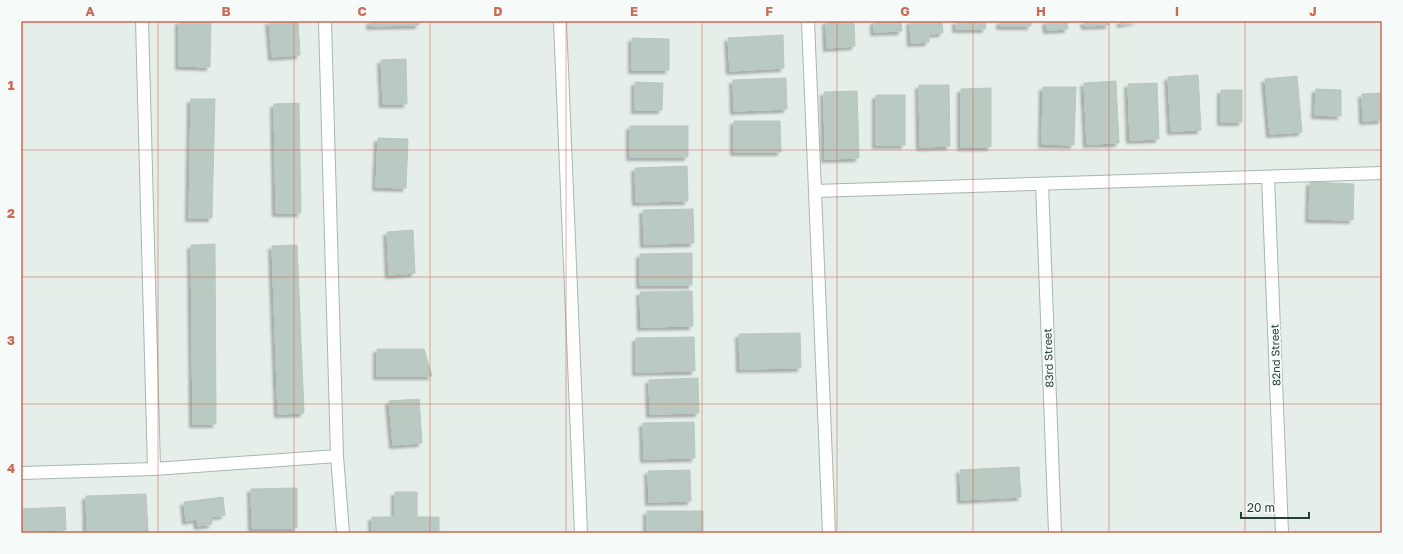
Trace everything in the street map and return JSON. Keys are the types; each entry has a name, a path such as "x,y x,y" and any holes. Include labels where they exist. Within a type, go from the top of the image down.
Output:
{"street":[{"path":"142,21 154,469"},
{"path":"325,21 338,456 343,533"},
{"path":"560,21 581,533"},
{"path":"808,21 829,533"},
{"path":"815,192 1382,173"},
{"name":"82nd Street","path":"1268,177 1282,533"},
{"name":"83rd Street","path":"1042,184 1054,533"},
{"path":"21,473 154,469 338,456"}],"building":[{"path":"179,21 211,21 210,67 179,66"},
{"path":"269,21 298,21 300,55 272,57"},
{"path":"370,21 419,21 419,25 370,26"},
{"path":"826,21 854,21 855,46 827,48"},
{"path":"874,21 901,21 902,31 874,32"},
{"path":"910,21 942,21 943,33 929,34 929,42 911,43"},
{"path":"956,21 985,21 986,29 956,29"},
{"path":"1000,21 1031,21 1031,26 1000,26"},
{"path":"1046,21 1067,21 1068,29 1047,30"},
{"path":"1084,21 1108,21 1109,25 1085,26"},
{"path":"1120,21 1137,21 1121,24"},
{"path":"783,35 784,68 730,71 728,38"},
{"path":"632,38 669,39 669,70 632,70"},
{"path":"406,59 407,104 383,104 381,60"},
{"path":"1198,75 1201,130 1171,131 1168,77"},
{"path":"1297,76 1302,132 1270,134 1265,79"},
{"path":"786,78 787,109 734,111 733,80"},
{"path":"1116,81 1119,143 1087,144 1084,83"},
{"path":"635,82 663,83 662,110 635,110"},
{"path":"1157,83 1159,139 1130,140 1128,84"},
{"path":"919,85 949,85 950,146 920,147"},
{"path":"1043,87 1076,87 1074,145 1042,144"},
{"path":"991,88 991,147 961,147 961,89"},
{"path":"1316,89 1341,90 1341,116 1315,115"},
{"path":"1221,90 1242,90 1242,122 1221,122"},
{"path":"857,91 859,158 825,159 824,92"},
{"path":"1382,93 1382,120 1363,121 1362,94"},
{"path":"876,95 905,95 905,145 876,145"},
{"path":"191,99 215,99 212,218 189,218"},
{"path":"299,103 301,213 276,213 274,104"},
{"path":"734,121 780,121 781,152 734,152"},
{"path":"630,126 688,126 688,157 630,157"},
{"path":"378,138 408,139 406,188 376,187"},
{"path":"687,166 688,201 636,202 635,168"},
{"path":"1310,182 1354,184 1353,220 1309,219"},
{"path":"693,209 694,243 644,244 643,210"},
{"path":"413,230 415,273 389,275 387,232"},
{"path":"215,244 216,424 193,424 191,245"},
{"path":"297,245 304,413 278,414 272,246"},
{"path":"692,253 692,285 640,285 640,254"},
{"path":"692,291 693,326 641,327 640,292"},
{"path":"800,333 801,368 740,369 739,334"},
{"path":"694,337 695,371 636,372 636,338"},
{"path":"377,349 424,349 432,376 377,376"},
{"path":"698,378 699,413 650,414 649,380"},
{"path":"419,399 422,443 393,445 389,401"},
{"path":"694,422 695,458 644,459 643,423"},
{"path":"1019,467 1021,497 961,500 960,470"},
{"path":"690,470 691,501 649,502 648,471"},
{"path":"297,488 297,528 252,528 251,489"},
{"path":"395,492 417,492 417,517 439,517 439,533 372,533 372,517 395,517"},
{"path":"146,494 148,531 125,533 87,533 86,496"},
{"path":"223,497 225,515 211,517 212,524 198,526 197,519 186,521 184,502"},
{"path":"65,507 66,530 31,531 31,533 21,533 21,509"},
{"path":"647,511 703,511 703,533 647,533"}]}
